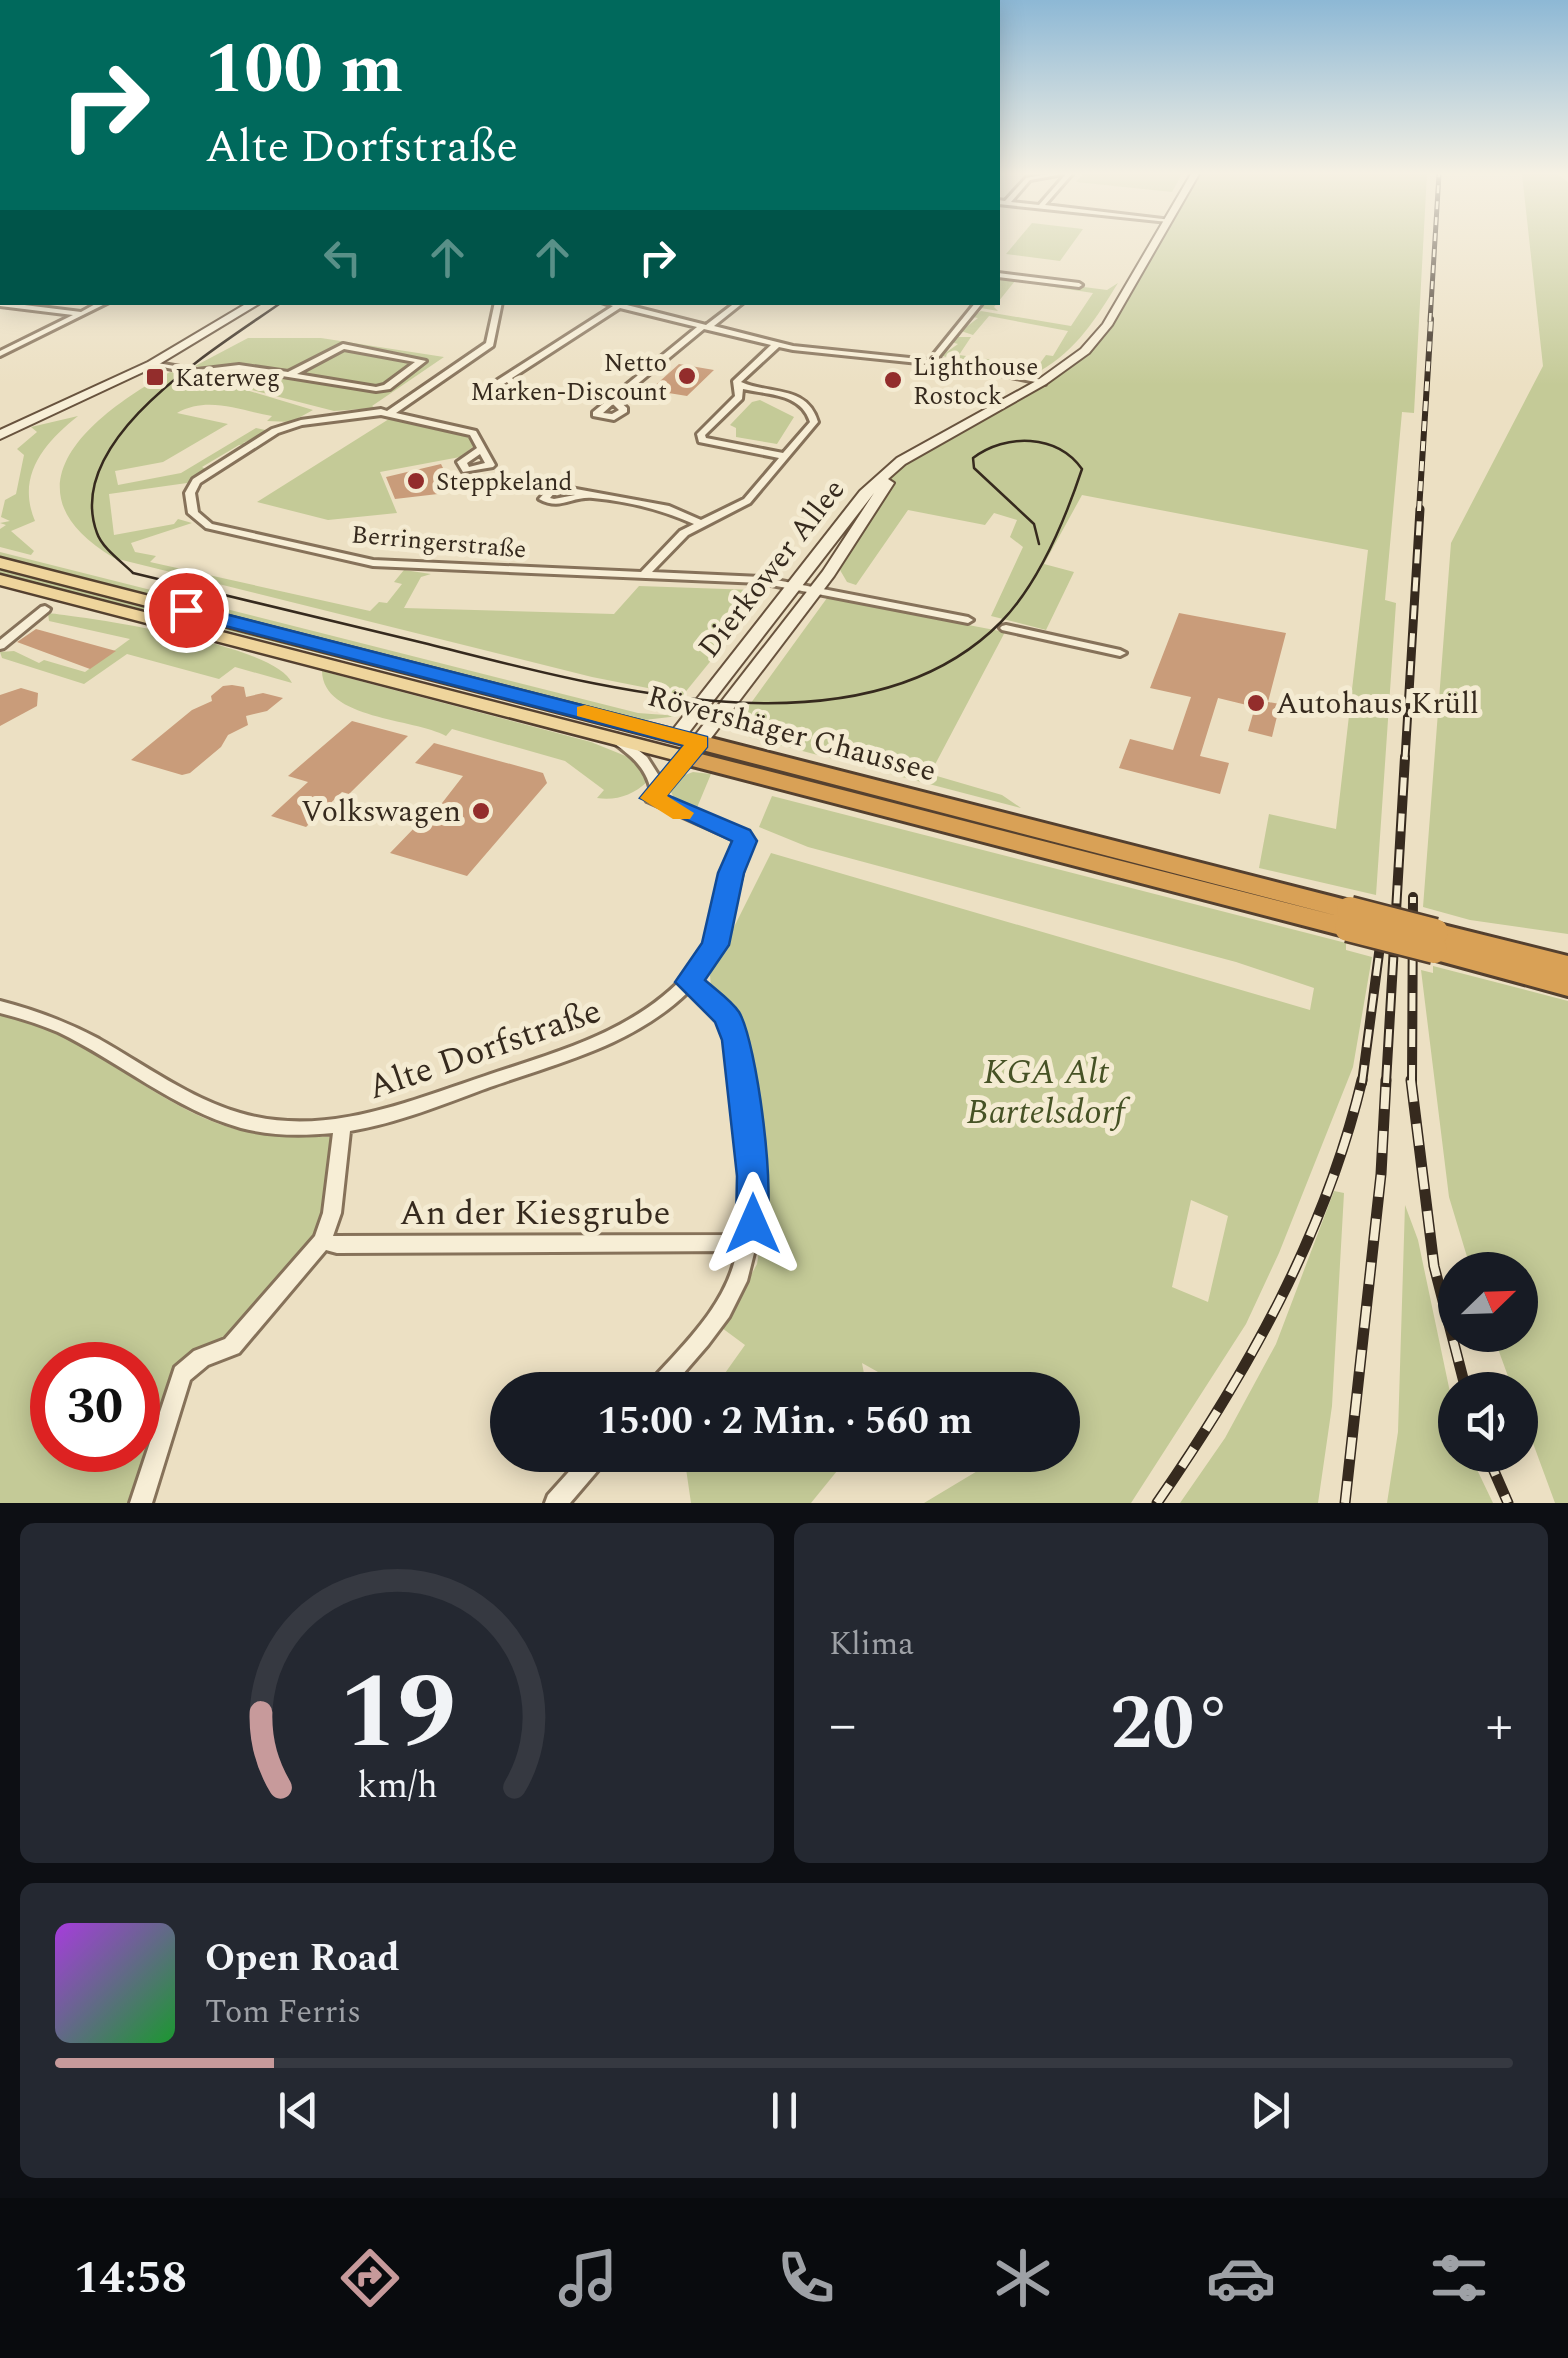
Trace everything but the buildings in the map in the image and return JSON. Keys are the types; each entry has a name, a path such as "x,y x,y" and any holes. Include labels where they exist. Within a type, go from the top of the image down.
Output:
{"highway":[{"name":"Rövershäger Chaussee","path":"687,745 1434,941 1568,966"},
{"name":"Rövershäger Chaussee","path":"1434,941 1568,986"}],"main road":[{"name":"Dierkower Allee","path":"687,745 806,588 864,494 918,451 1042,382 1102,333 1154,244"},
{"path":"0,435 152,364 251,305"},
{"name":"Rövershäger Chaussee","path":"0,563 687,745"},
{"name":"Rövershäger Chaussee","path":"0,580 614,737 687,745"}],"street":[{"path":"1000,276 1078,285"},
{"path":"8,305 84,314"},
{"path":"0,354 100,305"},
{"path":"390,413 490,344 498,305"},
{"path":"614,305 776,344 932,362 1042,382"},
{"path":"612,400 737,305"},
{"path":"932,362 978,305"},
{"path":"506,377 618,306"},
{"path":"776,344 736,380 739,397 701,434 702,440 785,456"},
{"path":"152,364 198,372 239,367 289,375 380,388 422,361 342,346 289,375"},
{"path":"644,575 684,534 743,504 814,422 812,412 792,396 738,385"},
{"name":"Berringerstraße","path":"481,450 468,430 390,413 337,417 275,432 196,481 190,493 193,514 209,526 372,563 644,575 806,588"},
{"path":"587,494 668,509 701,524"},
{"name":"Dierkower Allee","path":"806,588 968,620"},
{"path":"0,646 45,609"},
{"path":"1006,628 1120,653"},
{"name":"Rövershäger Chaussee","path":"614,737 647,762 655,774 657,791"},
{"path":"657,791 687,745"},
{"name":"Alte Dorfstraße","path":"0,1007 51,1019 236,1119 289,1128 342,1126 404,1110 598,1042 656,1012 689,982 715,945 731,873 744,841 742,836 658,804 652,798 657,791"},
{"path":"671,1372 717,1316 737,1282 750,1243 754,1200 736,1040 726,1016 689,982"},
{"path":"141,1503 182,1374 201,1358 232,1346 322,1241 332,1213 342,1126"},
{"name":"An der Kiesgrube","path":"322,1241 338,1245 750,1243"},
{"path":"556,1503 583,1472"}],"green space":[{"path":"1014,244 1072,244 1060,261 1006,254"},
{"path":"1159,244 1423,244 1414,413 1402,412 1385,600 1396,603 1376,895 1259,868 1269,814 1336,829 1368,550 1082,495 1044,564 1074,572 1046,630 991,616 1023,547 1010,537 1017,520 994,513 985,525 908,510 856,585 847,582 840,570 887,492 882,491 902,464 1016,396 1022,398 1080,358 1111,329"},
{"path":"1530,244 1568,244 1568,934 1470,920 1423,907 1451,543 1543,366"},
{"path":"1000,276 1107,290 1118,283 1075,343 1040,371 941,356 958,344 951,342 956,337 971,337 959,355 1038,366 1046,355 1053,356 1068,331 989,316 973,335 961,331 981,311 1071,326 1093,293 1015,281 1000,300"},
{"path":"248,338 321,338 444,357 372,406 376,408 334,411 209,379 209,369 195,366"},
{"path":"170,372 196,375 313,410 291,422 267,421 272,416 212,405 177,413 228,424 163,462 115,471 118,485 181,473 256,428 270,431 202,467 207,470 187,483 109,494 114,535 174,524 178,519 192,523 131,543 135,552 156,556 150,562 370,611 379,602 387,603 402,584 394,582 404,570 431,574 421,577 404,608 614,614 639,586 754,590 760,591 761,599 683,695 592,677 114,558 80,532 63,506 60,481 69,456 87,432 111,410"},
{"path":"760,400 794,417 777,444 736,437 736,428 730,425 752,402"},
{"path":"78,416 44,449 31,475 30,505 35,521 11,531 34,551 31,555 0,547 0,529 6,525 0,523 10,521 1,517 5,500 16,494 24,455 17,449 37,432 31,427"},
{"path":"389,419 454,432 459,429 462,431 457,434 468,434 475,445 460,457 380,472 397,513 328,520 257,502"},
{"path":"0,552 638,713 679,716 644,720 0,558"},
{"path":"0,567 636,732 0,574"},
{"path":"827,598 1005,632 930,774 1002,795 1021,808 749,737 741,724 743,714"},
{"path":"48,613 140,627 219,645 278,669 292,683 235,667 219,679 127,654 84,684 2,658 0,652 14,651 39,663 44,660 85,672 130,639 49,621"},
{"path":"322,671 591,742 643,763 647,782 624,796 597,798 604,790 565,761 452,729 446,736 353,708 326,687"},
{"path":"693,772 711,774 696,810 676,802 670,790 677,778"},
{"name":"KGA Alt Bartelsdorf","path":"772,796 1346,943 1346,950 1372,957 1353,1067 1279,1253 1246,1324 1131,1503 924,1503 976,1472 1080,1472 1080,1372 878,1372 862,1363 864,1372 726,1372 745,1345 722,1328 757,1264 765,1216 746,1030 729,1003 711,988 710,975 771,853 1310,1010 1314,988 1236,962 808,847 759,827","holes":["1191,1200 1228,1216 1208,1302 1172,1287"]},
{"path":"1433,966 1568,1001 1568,1503 1555,1503 1538,1457 1538,1372 1506,1372 1499,1352 1538,1352 1538,1252 1466,1252 1449,1197 1421,970 1433,973"},
{"path":"0,1015 58,1034 164,1097 219,1124 264,1134 341,1137 332,1213 266,1311 182,1374 160,1443 160,1342 30,1342 30,1472 151,1472 141,1503 0,1503"},
{"path":"1334,1191 1344,1193 1332,1406 1318,1503 1180,1503 1225,1438 1276,1344"},
{"path":"1405,1205 1418,1240 1438,1352 1442,1352 1446,1372 1438,1372 1438,1472 1478,1472 1493,1503 1387,1503 1398,1432"},
{"path":"686,1472 836,1472 811,1503 691,1503"}],"tram line":[{"path":"278,305 152,399 123,431 102,464 92,498 97,533 133,573 567,678 724,702 802,702 876,691 943,665 1001,622 1027,589 1059,530 1082,469 1059,449 1030,441 1000,444 973,458 974,468 1034,524 1039,544"}],"railway":[{"path":"1430,321 1435,244"},
{"path":"1419,511 1431,319"},
{"path":"1405,759 1420,509"},
{"path":"1386,1083 1405,757"},
{"path":"1412,1083 1413,897"},
{"path":"1362,1083 1381,938"},
{"path":"1157,1503 1252,1353 1305,1248 1327,1193 1362,1080"},
{"path":"1345,1503 1381,1174 1386,1080"},
{"path":"1411,1080 1434,1266 1461,1372"},
{"path":"1494,1472 1508,1503"}],"slow traffic":[{"path":"585,712 699,742 652,798 682,813"}],"place":[{"name":"Netto Marken-Discount","path":"687,376"},
{"name":"Katerweg","path":"155,377"},
{"name":"Lighthouse Rostock","path":"893,380"},
{"name":"Steppkeland","path":"416,481"},
{"name":"Autohaus Krüll","path":"1256,703"},
{"name":"Volkswagen","path":"481,811"}],"route":[{"path":"186,610 699,742 652,798 658,804 742,836 744,841 731,873 715,945 689,982 726,1016 736,1040 753,1176 753,1224"}]}
